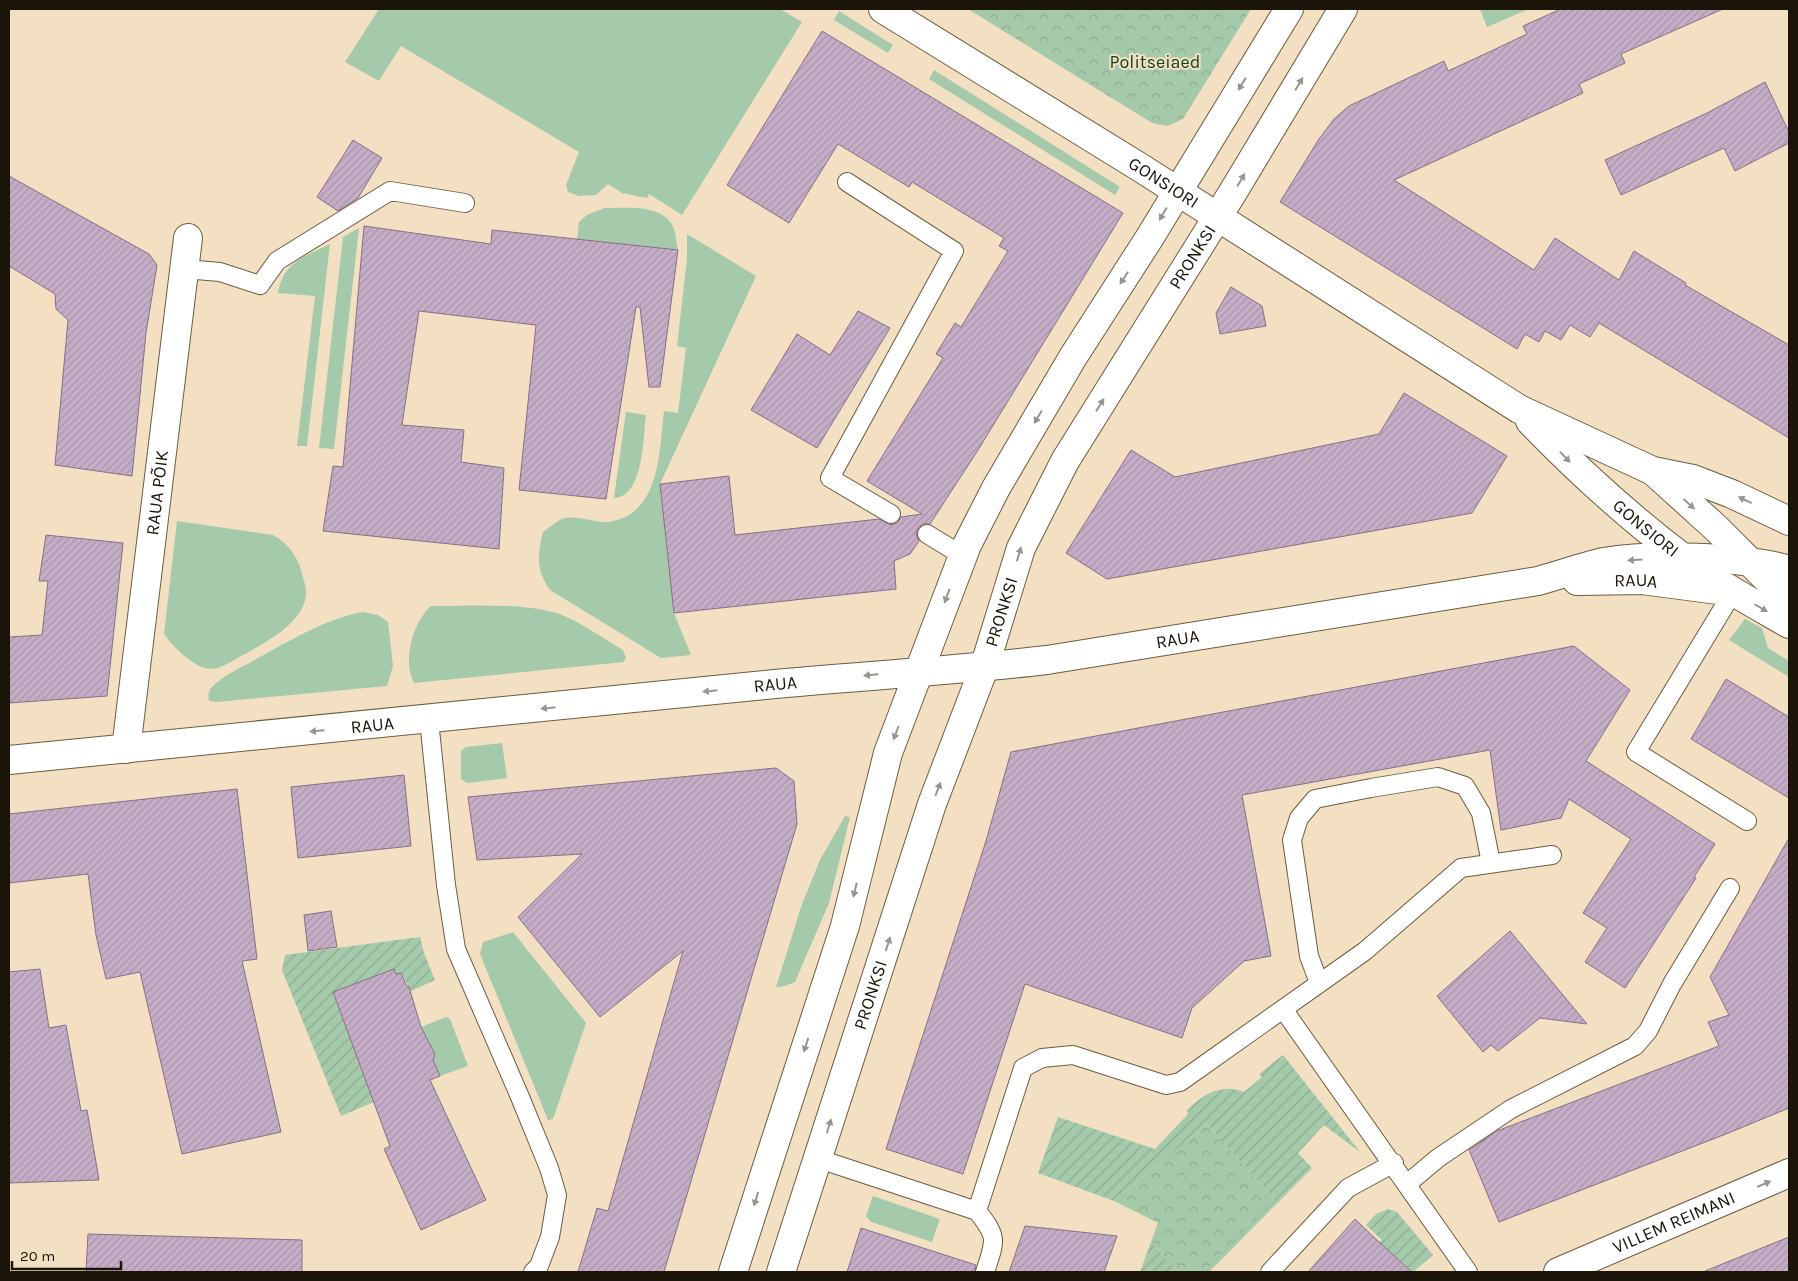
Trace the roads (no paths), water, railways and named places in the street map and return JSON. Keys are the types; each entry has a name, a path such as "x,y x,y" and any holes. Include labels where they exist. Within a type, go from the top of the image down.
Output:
{"main road":[{"name":"GONSIORI","path":"883,9 1177,191 1519,410 1653,471 1693,479 1732,494 1789,521"},
{"path":"733,1272 845,926 888,753 963,556 996,488 1073,357 1289,9"},
{"name":"PRONKSI","path":"781,1272 932,804 984,668 1021,548 1032,523 1065,461 1217,218 1343,9"},
{"name":"RAUA PÕIK","path":"126,749 188,238"},
{"name":"GONSIORI","path":"1519,410 1579,472 1684,558 1733,592 1789,624"},
{"name":"GONSIORI","path":"1653,471 1716,528 1789,601"},
{"name":"RAUA","path":"9,760 920,671 984,668 1047,660 1538,581 1604,562 1684,558 1749,562 1789,570"},
{"name":"RAUA","path":"1538,581 1642,580 1733,592"},
{"name":"VILLEM REIMANI","path":"1558,1272 1591,1265 1789,1173"}],"lane":[{"path":"847,182 954,252 830,478 891,514"},
{"path":"184,269 220,272 260,285 277,261 390,191 465,203"},
{"path":"927,534 963,556"},
{"path":"1733,592 1636,752 1747,821"},
{"path":"429,720 446,885 456,949 520,1097 549,1168 557,1195 550,1237 538,1266 533,1272"},
{"path":"1319,984 1309,956 1292,840 1299,818 1315,799 1438,777 1465,786 1482,813 1491,863"},
{"path":"977,1211 1024,1068 1042,1058 1073,1055 1166,1085 1180,1082 1365,950 1460,868 1552,855"},
{"path":"1407,1184 1438,1158 1511,1110 1635,1046 1648,1031 1672,984 1730,888"},
{"path":"1283,1009 1394,1163 1468,1272"},
{"path":"819,1159 977,1211 989,1226 994,1242 985,1272"},
{"path":"1270,1272 1348,1188 1394,1163"}],"park label":[{"name":"Politseiaed","path":"1155,62"}]}
